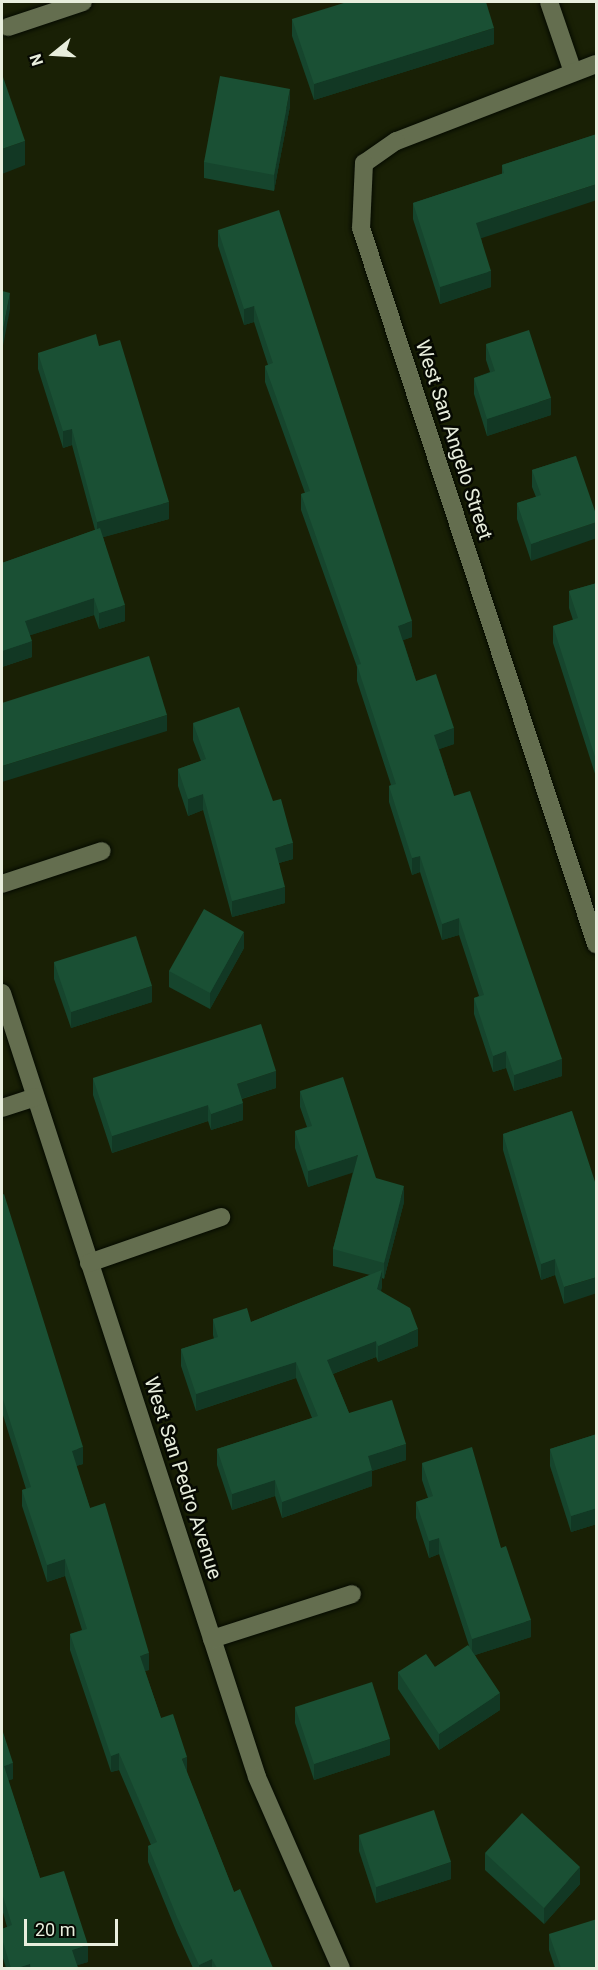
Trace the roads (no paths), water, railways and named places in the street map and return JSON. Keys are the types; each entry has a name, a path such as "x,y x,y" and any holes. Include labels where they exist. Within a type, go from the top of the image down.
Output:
{"street":[{"path":"8,27 83,2"},
{"path":"549,2 573,72 597,64"},
{"name":"West San Angelo Street","path":"573,72 396,141 364,163 361,228 597,944"},
{"path":"2,884 102,851"},
{"name":"West San Pedro Avenue","path":"2,993 257,1777 341,1968"},
{"path":"2,1108 35,1096"},
{"path":"89,1263 221,1217"},
{"path":"212,1639 352,1594"}]}
